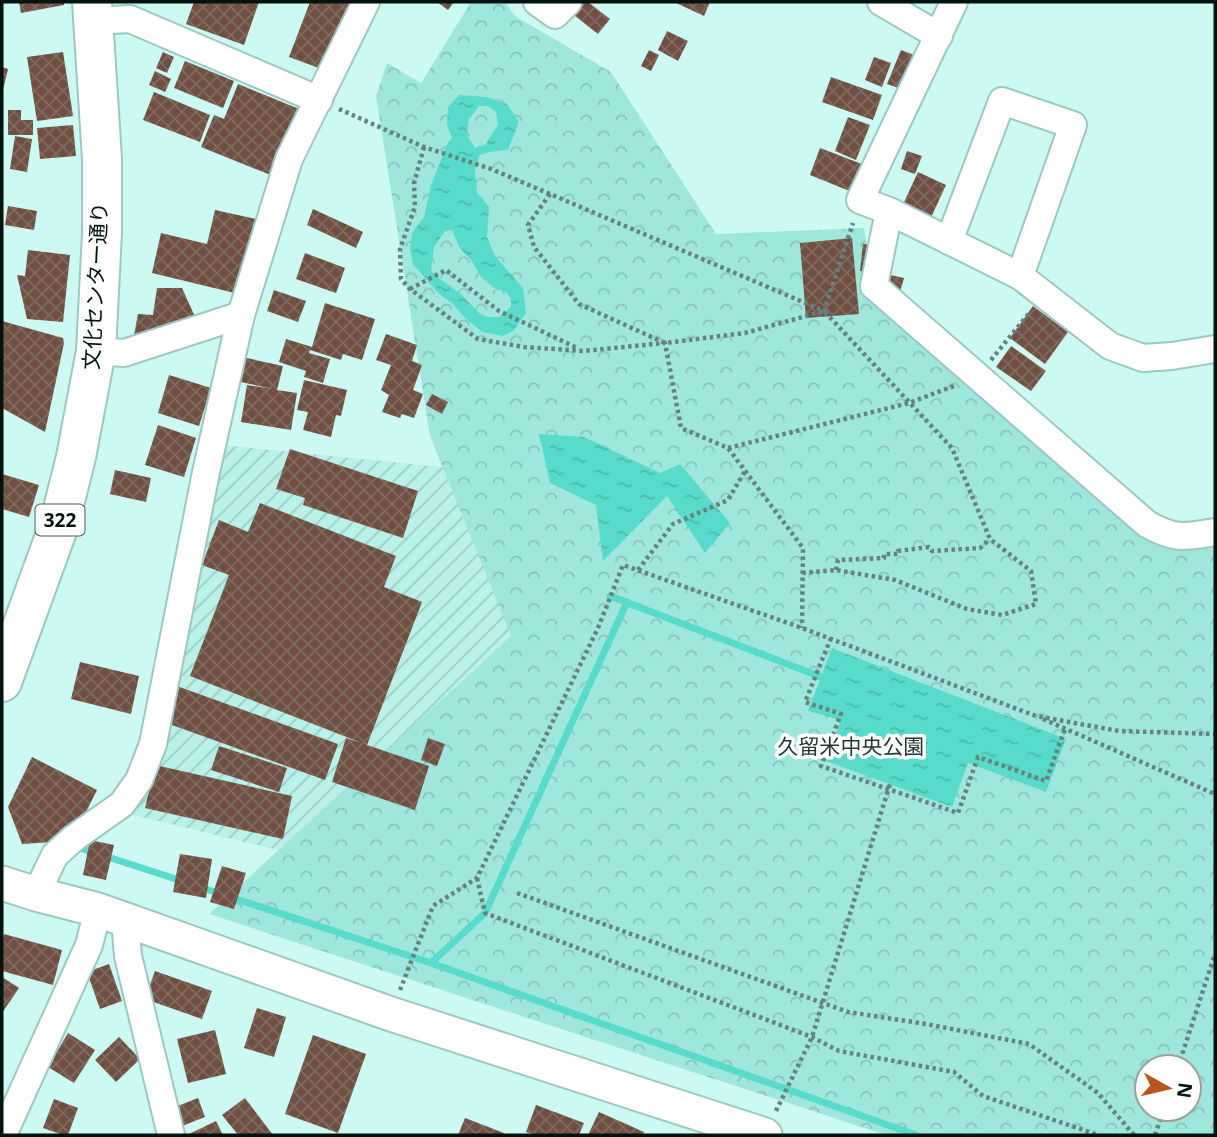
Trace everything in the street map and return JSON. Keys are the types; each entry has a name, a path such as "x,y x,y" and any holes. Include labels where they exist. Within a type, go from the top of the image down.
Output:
{"highway":[{"name":"文化センター通り","path":"2,682 59,525 76,457 96,351 102,233 102,159 93,12"}],"street":[{"path":"36,894 55,855 122,804 139,780 153,744 205,477 240,315 289,159 366,2"},
{"path":"537,2 555,15 568,2"},
{"path":"881,2 939,36"},
{"path":"954,2 860,200 889,211 1020,276 1110,346 1143,358 1215,348"},
{"path":"93,12 130,19 318,100"},
{"path":"949,241 1002,101 1073,125 1020,276"},
{"path":"889,211 874,286 1147,524 1164,534 1182,537 1215,532"},
{"path":"96,351 124,353 240,315"},
{"path":"2,883 112,915 391,1014 769,1129"},
{"path":"3,1135 89,945 112,915"},
{"path":"112,915 128,956 171,1135"}],"path":[{"path":"318,100 424,147 491,169 824,310 952,448 990,539 1031,571 1036,604 1002,615 967,609 895,580 836,570 803,573"},
{"path":"424,147 414,183 415,207 400,249 401,279 410,289 478,340 524,347 583,351 745,333 824,310"},
{"path":"550,194 528,225 534,247 579,304 665,343"},
{"path":"824,310 860,200"},
{"path":"410,289 446,270 499,312 583,351"},
{"path":"728,448 909,403 978,376 1044,295"},
{"path":"665,343 681,428 728,448 803,548 803,628"},
{"path":"638,570 673,524 728,500 745,471"},
{"path":"836,570 838,560 884,558 884,554 898,554 898,551 929,547 932,551 980,548 990,539"},
{"path":"391,1014 433,905 477,878 598,628 623,565 831,638 1035,716 1215,794"},
{"path":"831,638 805,702 841,714 821,766 958,813 978,757 1046,781 1065,729"},
{"path":"1035,716 1119,731 1215,734"},
{"path":"769,1129 776,1108 812,1037 890,784"},
{"path":"477,878 485,913 812,1037 839,1051 954,1072 983,1096 1098,1135"},
{"path":"517,893 848,1012 1029,1044 1098,1093 1134,1135"},
{"path":"1183,1053 1215,954"},
{"path":"1078,1128 1079,1135"}],"shaded area":[{"path":"222,445 503,473 536,587 462,817 306,857 129,814"}],"green space":[{"name":"久留米中央公園","path":"471,2 505,2 515,16 611,72 716,234 864,228 874,286 1165,547 1215,542 1215,1135 886,1135 209,914 511,636 430,436 376,96 387,63 421,83"}],"water":[{"path":"459,95 487,97 507,104 519,122 508,150 480,155 475,169 477,192 489,207 487,237 495,256 523,288 526,313 513,331 503,336 482,332 439,294 413,264 410,248 412,233 424,217 431,185 452,138 447,125 448,107","holes":["479,106 488,106 496,112 498,125 485,145 475,148 467,135 469,119","452,230 459,247 472,261 481,277 493,287 506,292 511,299 511,307 499,317 487,317 479,313 461,294 431,271 434,247 445,231"]},
{"path":"539,434 584,437 660,473 680,464 730,523 705,553 667,496 603,561 596,505 550,483"},
{"path":"832,648 1066,739 1046,792 968,763 952,807 826,761 841,720 808,711"}],"building":[{"path":"19,2 64,2 64,5 21,13"},
{"path":"194,2 259,2 244,45 186,24"},
{"path":"310,2 352,2 327,71 289,57"},
{"path":"437,2 454,2 448,10"},
{"path":"578,2 588,2 610,19 598,34 570,12"},
{"path":"674,2 710,2 704,16"},
{"path":"667,31 688,41 678,61 658,50"},
{"path":"649,50 659,55 651,71 641,66"},
{"path":"901,50 917,56 904,90 887,84"},
{"path":"63,52 73,116 37,121 27,57"},
{"path":"163,52 174,57 167,73 156,68"},
{"path":"874,57 891,63 882,87 865,80"},
{"path":"185,61 234,81 223,108 174,88"},
{"path":"2,67 8,69 3,90 2,90"},
{"path":"155,71 171,79 165,92 149,85"},
{"path":"831,77 882,95 873,120 822,102"},
{"path":"238,84 299,109 273,176 201,147 214,115 224,119"},
{"path":"154,92 210,115 200,142 143,120"},
{"path":"8,110 21,110 21,120 33,120 33,135 8,135"},
{"path":"848,117 870,125 856,160 835,151"},
{"path":"73,125 76,156 40,159 37,128"},
{"path":"15,136 32,139 27,172 10,169"},
{"path":"820,148 867,166 857,194 810,175"},
{"path":"907,151 922,156 915,174 901,169"},
{"path":"918,172 946,185 928,224 900,211"},
{"path":"8,206 37,211 34,230 5,225"},
{"path":"313,209 363,232 356,248 307,225"},
{"path":"215,210 260,220 243,295 152,273 161,233 207,244"},
{"path":"852,238 859,314 806,318 800,243"},
{"path":"863,244 879,246 876,273 860,271"},
{"path":"28,250 70,255 63,322 27,319 17,275 25,276"},
{"path":"305,253 345,268 336,293 296,279"},
{"path":"891,275 904,278 899,296 887,293"},
{"path":"157,288 182,288 196,319 133,341 138,314 153,315"},
{"path":"274,290 306,301 298,322 267,311"},
{"path":"325,303 375,319 362,360 343,354 341,360 310,350 309,353 330,359 323,383 304,377 306,371 279,362 286,339 312,347"},
{"path":"1033,306 1068,332 1045,364 1010,338"},
{"path":"2,321 63,338 45,432 2,408"},
{"path":"386,334 417,345 412,361 422,365 413,390 423,394 414,418 402,414 400,418 382,412 389,395 381,390 391,365 376,360"},
{"path":"1011,346 1046,371 1031,391 996,367"},
{"path":"242,357 283,366 277,390 297,393 291,430 241,422 247,385 273,389 236,381"},
{"path":"169,375 211,388 199,426 158,413"},
{"path":"304,380 347,390 341,416 336,415 331,437 303,430 308,412 297,410"},
{"path":"432,394 448,402 442,414 426,405"},
{"path":"158,425 196,438 184,477 145,465"},
{"path":"290,449 418,491 403,538 303,505 305,498 276,489"},
{"path":"115,470 151,478 146,502 110,494"},
{"path":"2,474 39,485 29,517 2,509"},
{"path":"260,503 396,556 384,587 422,602 367,745 429,766 415,810 332,782 346,738 362,743 190,676 229,575 202,565 219,520 248,532"},
{"path":"80,662 139,676 131,714 71,699"},
{"path":"174,685 338,744 325,780 161,721"},
{"path":"428,738 445,744 437,766 421,760"},
{"path":"219,746 287,768 279,792 211,770"},
{"path":"32,757 97,790 85,814 53,842 22,844 8,807"},
{"path":"155,765 292,796 283,839 145,808"},
{"path":"90,840 114,845 106,880 83,875"},
{"path":"180,854 212,859 206,898 173,892"},
{"path":"222,866 246,873 234,909 210,902"},
{"path":"4,934 62,950 53,985 2,971"},
{"path":"109,964 122,1001 100,1009 87,972"},
{"path":"155,971 212,991 202,1019 145,999"},
{"path":"2,977 19,988 2,1013"},
{"path":"257,1008 286,1017 274,1057 244,1048"},
{"path":"215,1030 226,1074 188,1083 177,1039"},
{"path":"68,1033 95,1050 74,1083 48,1067"},
{"path":"313,1035 366,1054 338,1133 285,1114"},
{"path":"119,1037 140,1059 116,1082 95,1060"},
{"path":"198,1098 205,1117 182,1126 175,1107"},
{"path":"245,1098 273,1135 238,1135 222,1115"},
{"path":"54,1099 78,1108 68,1135 43,1128"},
{"path":"536,1105 584,1123 579,1135 535,1135 526,1132"},
{"path":"599,1112 644,1132 643,1135 588,1135"},
{"path":"465,1118 504,1133 504,1135 458,1135"},
{"path":"216,1121 223,1135 187,1135"}],"waterway":[{"path":"610,596 821,677"},
{"path":"431,963 485,913 627,602"},
{"path":"83,849 182,881"},
{"path":"200,887 431,963 916,1135"}]}
